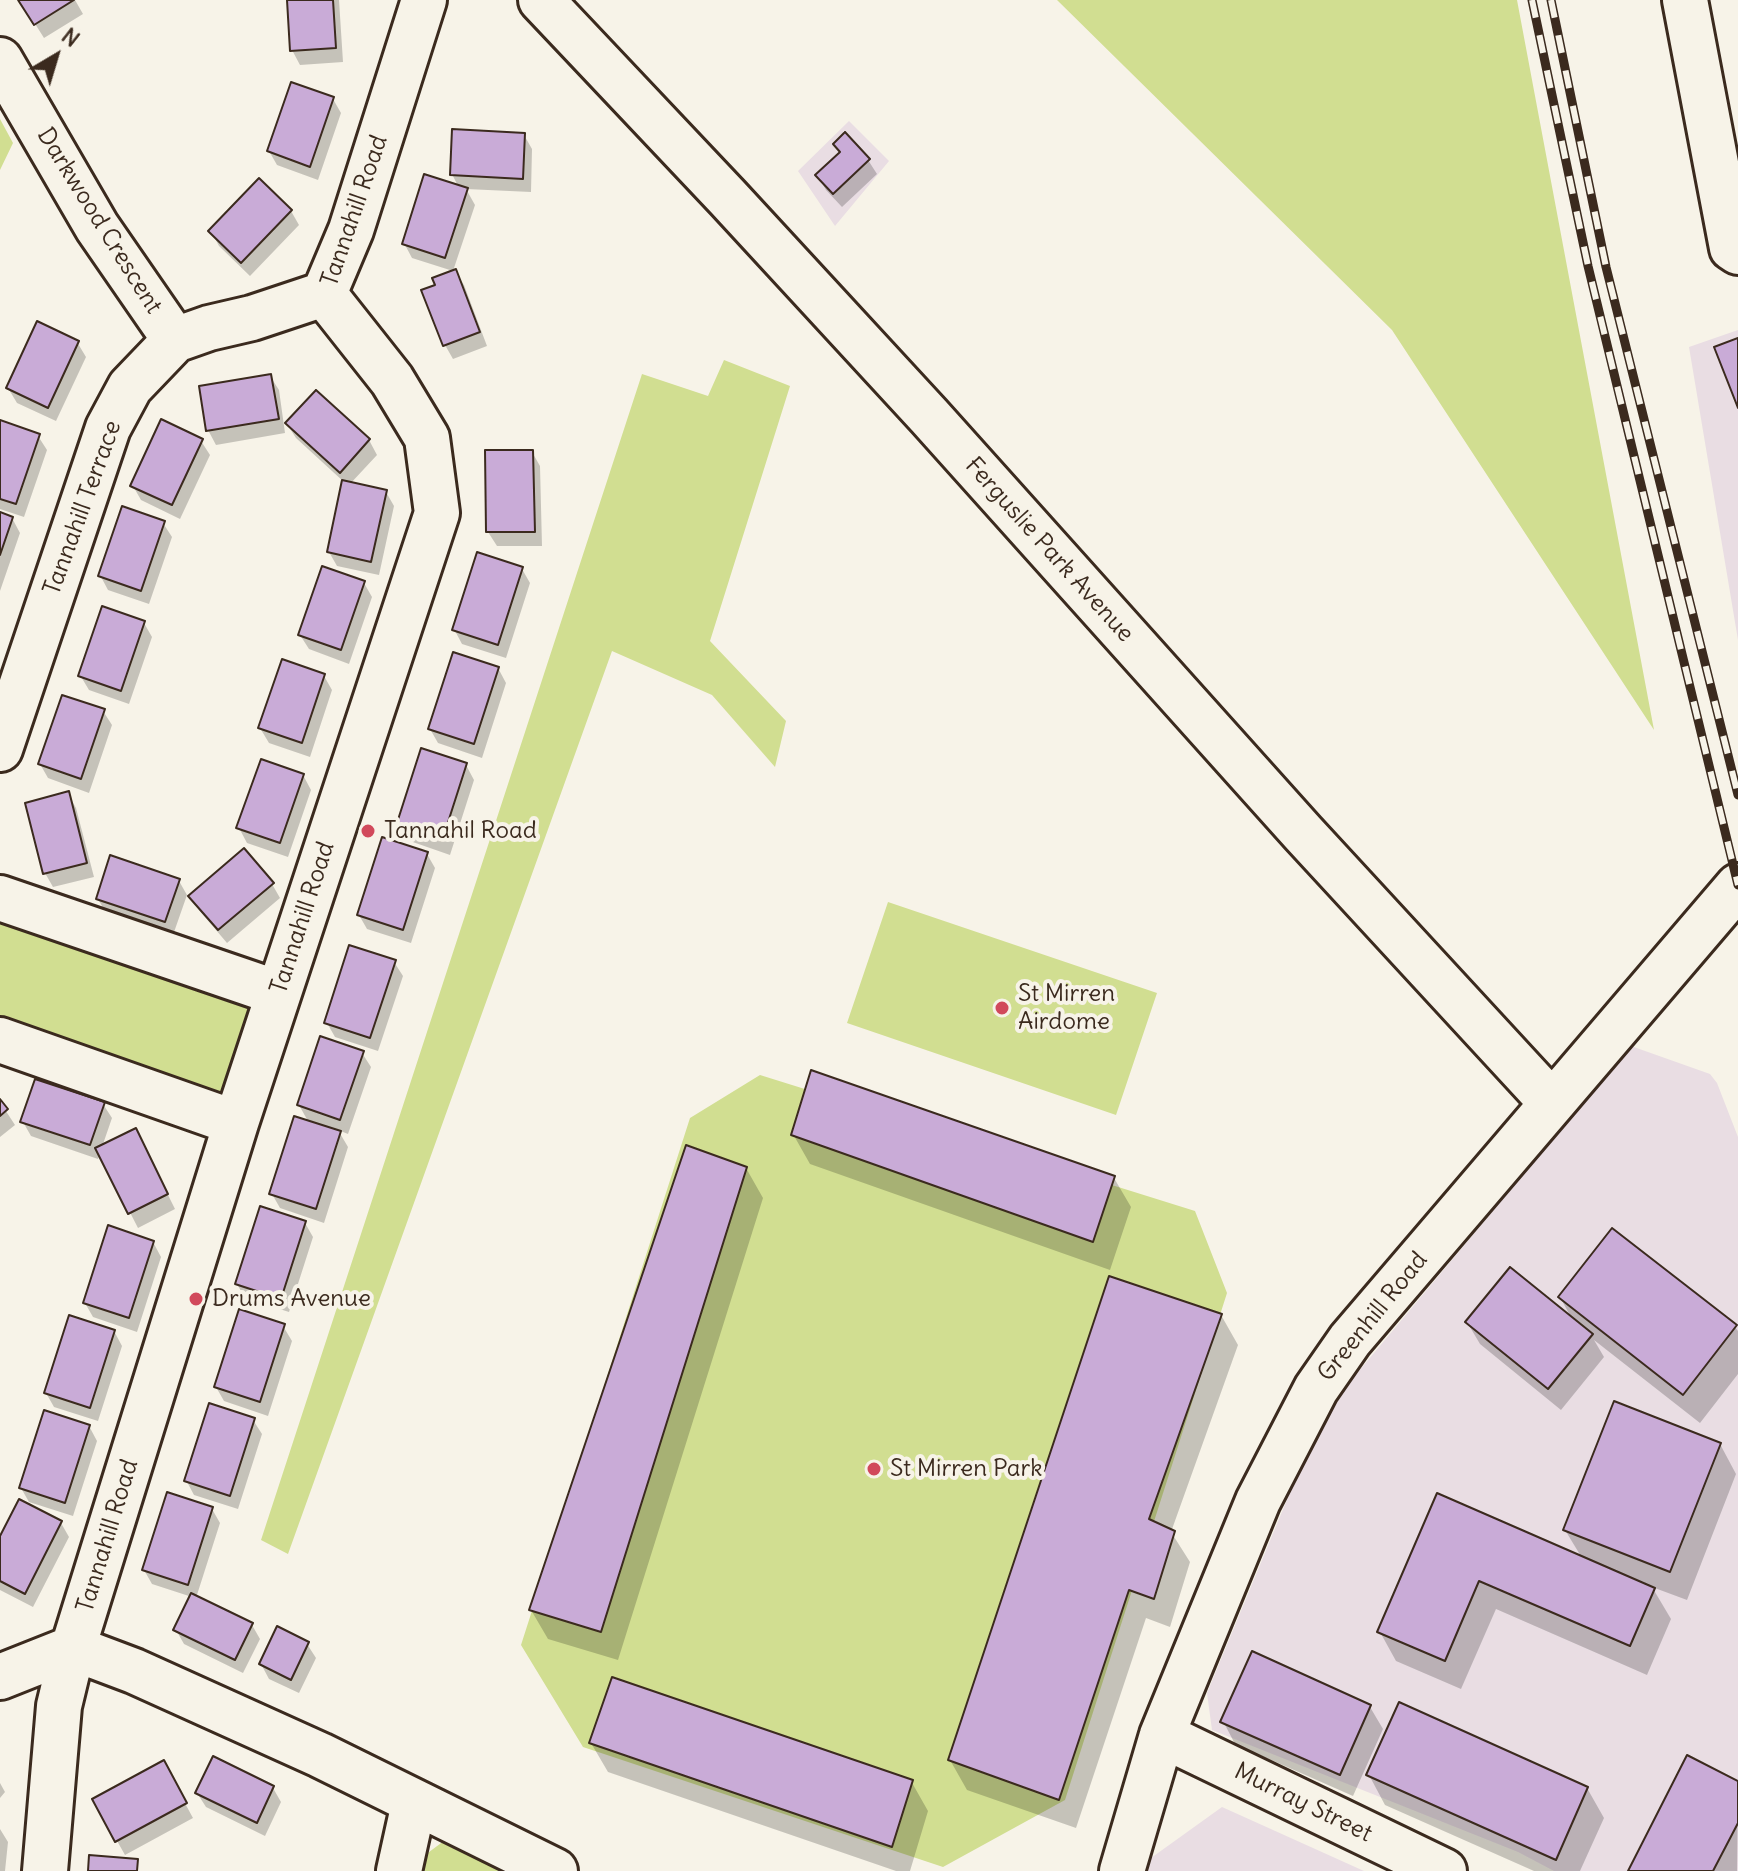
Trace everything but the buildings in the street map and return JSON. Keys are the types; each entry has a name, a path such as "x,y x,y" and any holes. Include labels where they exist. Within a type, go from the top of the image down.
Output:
{"street":[{"name":"Tannahill Road","path":"45,1871 59,1706 73,1648 236,1123 437,513 427,438 392,380 324,294 351,230 424,0"},
{"name":"Ferguslie Park Avenue","path":"541,0 929,416 1293,822 1552,1103"},
{"path":"1685,0 1732,248 1738,252"},
{"name":"Darkwood Crescent","path":"0,60 97,227 175,340"},
{"name":"Tannahill Terrace","path":"0,749 108,428 130,387 175,340 324,294"},
{"name":"Greenhill Road","path":"1122,1871 1162,1735 1258,1501 1316,1389 1350,1340 1738,886"},
{"path":"0,898 278,993"},
{"path":"0,1040 236,1123"},
{"path":"0,1677 73,1648 134,1671 320,1755 555,1871"},
{"name":"Murray Street","path":"1162,1735 1444,1871"},
{"path":"399,1871 414,1803"}],"shaded area":[{"path":"849,121 889,161 835,226 798,171"},
{"path":"1738,330 1738,640 1689,347"},
{"path":"1631,1046 1710,1074 1717,1083 1738,1137 1738,1871 1554,1871 1518,1852 1212,1730 1207,1693 1322,1415"},
{"path":"1222,1807 1364,1871 1148,1871 1151,1858"}],"green space":[{"path":"1057,0 1517,0 1654,730 1392,330"},
{"path":"0,119 13,143 0,170"},
{"path":"724,360 790,386 710,641 786,721 775,767 712,695 612,651 288,1554 261,1540 642,374 708,396"},
{"name":"St Mirren Airdome","path":"888,902 1157,993 1116,1115 847,1023"},
{"path":"0,913 261,1000 227,1107 0,1028"},
{"name":"St Mirren Park","path":"760,1075 1195,1211 1227,1293 1065,1800 943,1867 583,1747 521,1645 690,1118"},
{"path":"452,1835 528,1871 421,1871 425,1855"}],"railway":[{"path":"1532,0 1588,266 1738,885"},
{"path":"1551,0 1606,267 1738,795"}],"place":[{"name":"Tannahil Road","path":"368,831"},
{"name":"St Mirren Airdome","path":"1002,1008"},
{"name":"Drums Avenue","path":"196,1299"},
{"name":"St Mirren Park","path":"874,1469"}]}
